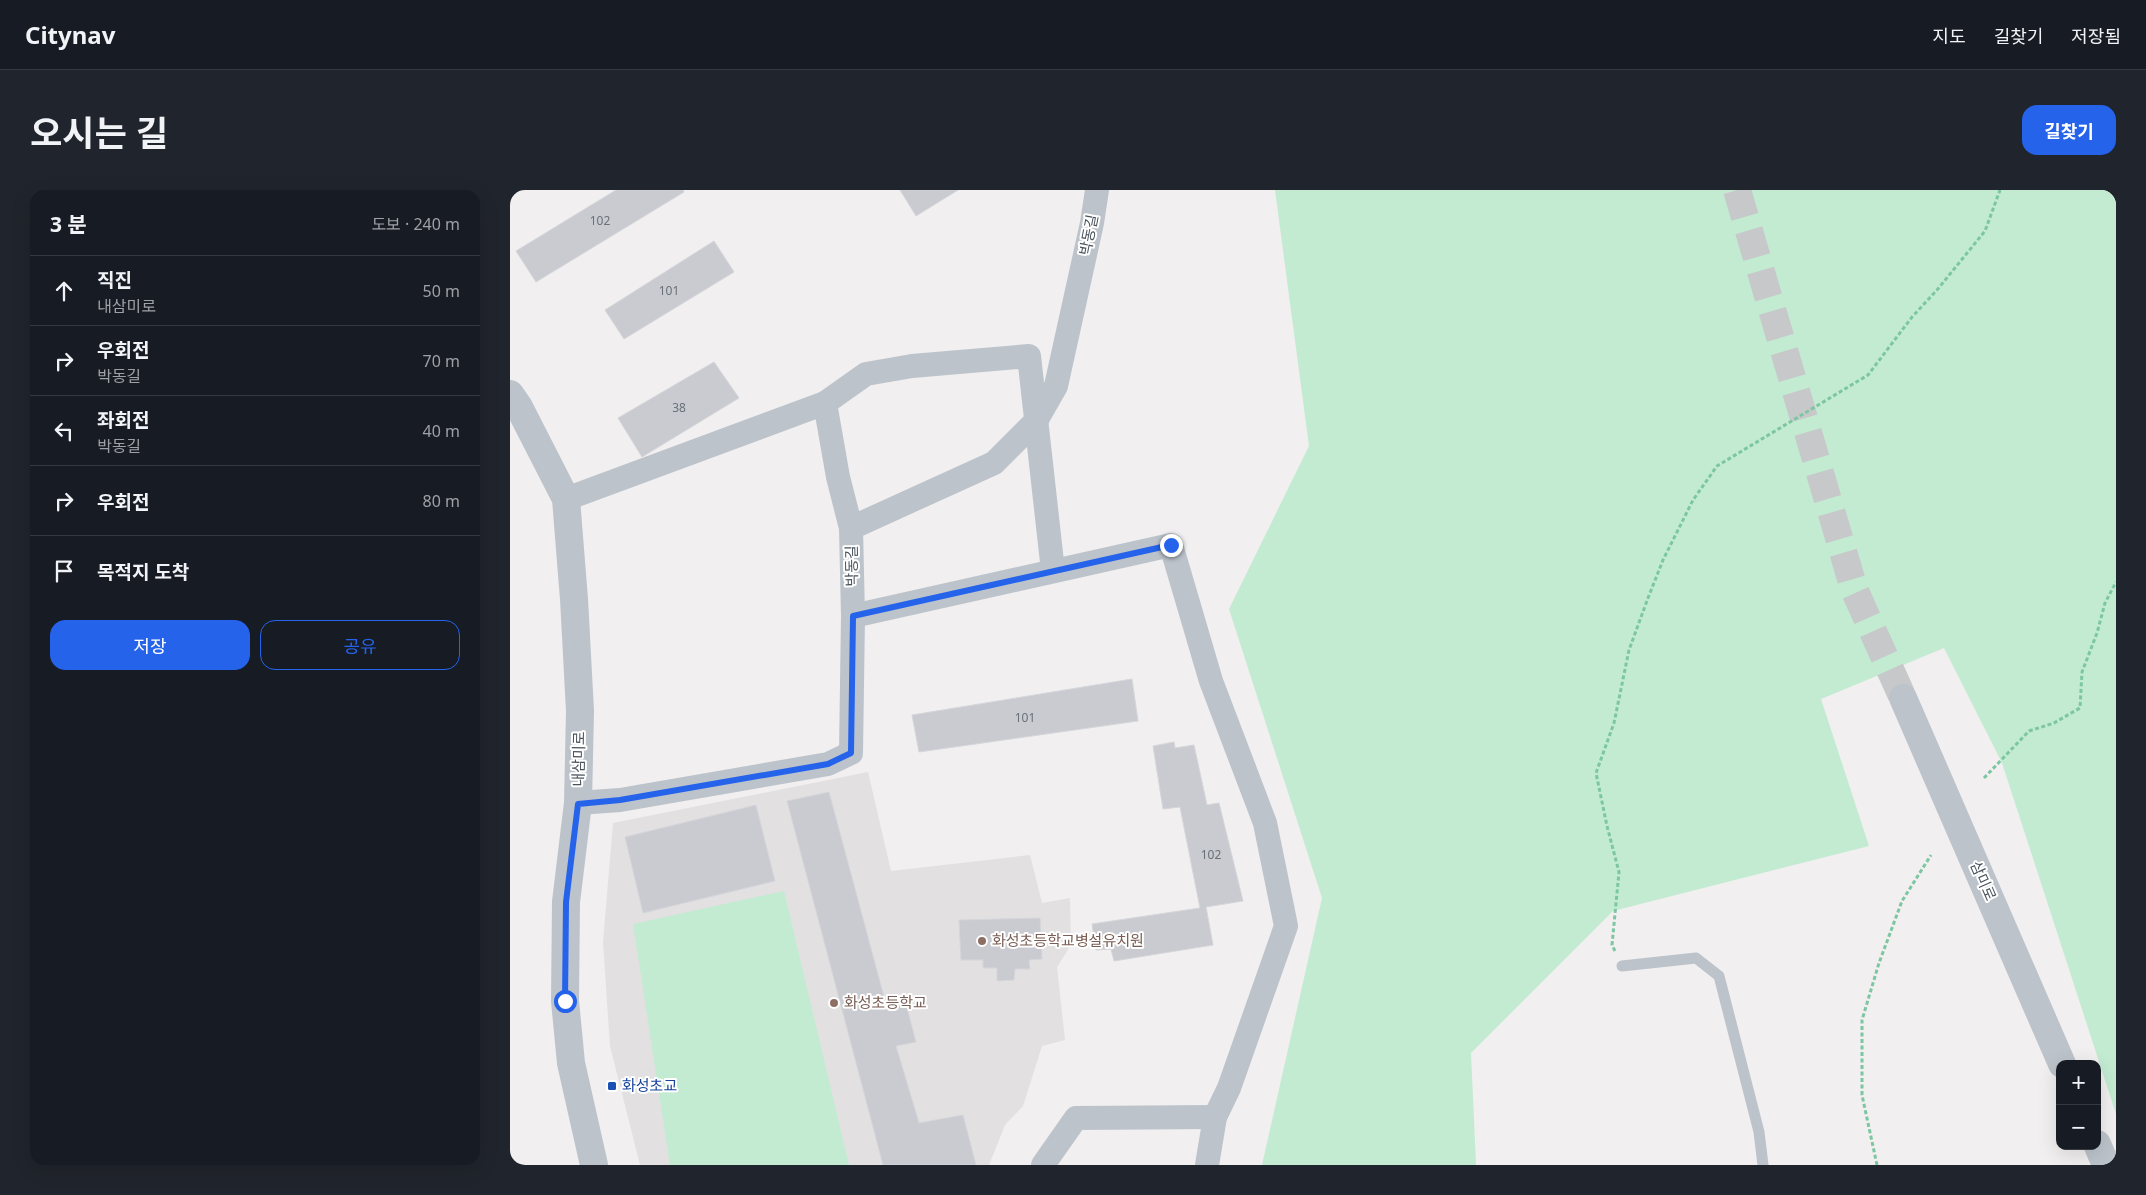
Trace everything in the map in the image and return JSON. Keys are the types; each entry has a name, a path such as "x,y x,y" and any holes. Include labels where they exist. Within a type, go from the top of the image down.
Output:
{"street":[{"name":"박동길","path":"578,804 620,800 828,764 851,753 853,616 851,528 994,463 1036,421 1056,386 1092,223 1097,190"},
{"path":"566,499 825,403 866,374 912,366 1029,356 1053,571"},
{"name":"내삼미로","path":"510,394 519,407 566,499 580,711 578,804 566,902 565,1001 571,1063 594,1165"},
{"path":"825,403 838,477 851,528"},
{"path":"853,616 1171,545 1211,681 1265,823 1286,926 1229,1088 1215,1117 1207,1165"},
{"name":"삼미로","path":"1903,698 2060,1060"},
{"path":"1042,1165 1076,1118 1215,1117"},
{"path":"2100,1150 2106,1165"}],"lane":[{"path":"1622,966 1696,958 1719,976 1758,1132 1763,1165"}],"path":[{"path":"1622,966 1612,945 1619,872 1596,773 1614,723 1630,650 1663,560 1693,500 1717,466 1868,375 1912,317 1937,290 1985,231 2000,190"},
{"path":"1984,778 2029,731 2054,724 2080,708 2082,672 2097,633 2105,604 2116,582"},
{"path":"1877,1165 1862,1094 1862,1020 1879,963 1902,901 1931,855"}],"shaded area":[{"name":"화성초등학교","path":"868,772 891,871 1030,855 1042,903 1070,898 1071,945 1057,967 1065,1040 1042,1046 1023,1106 1005,1125 989,1165 640,1165 610,1046 603,942 613,823"}],"green space":[{"path":"1275,190 2116,190 2116,1114 2101,1068 2101,1060 2098,1060 2002,763 1944,648 1821,699 1869,846 1613,911 1471,1053 1476,1165 1262,1165 1322,898 1229,609 1309,446"},
{"path":"784,891 849,1165 670,1165 633,924"}],"building":[{"path":"616,190 683,190 684,192 536,282 516,251"},
{"path":"900,190 958,190 916,216"},
{"path":"714,241 734,272 624,339 605,310"},
{"path":"714,362 739,398 642,457 618,418"},
{"path":"1132,679 1138,721 919,752 912,715"},
{"path":"1174,742 1175,748 1194,745 1207,805 1219,803 1243,901 1206,907 1213,945 1114,961 1111,949 1096,950 1092,924 1200,908 1180,807 1163,809 1153,746"},
{"path":"829,792 887,1008 906,1004 916,1042 896,1046 919,1123 963,1115 976,1165 883,1165 787,801"},
{"path":"756,805 775,881 643,913 625,837"},
{"path":"1040,918 1042,959 1029,960 1030,969 1015,969 1014,980 997,981 997,968 983,968 983,960 961,960 959,920"}],"tunnel":[{"path":"1737,190 1854,589 1903,698"}],"place":[{"name":"화성초등학교병설유치원","path":"982,941"},
{"name":"화성초등학교","path":"834,1003"},
{"name":"화성초교","path":"612,1086"}],"route":[{"path":"565,1001 566,902 578,804 620,800 828,764 851,753 853,616 1171,545"}]}
